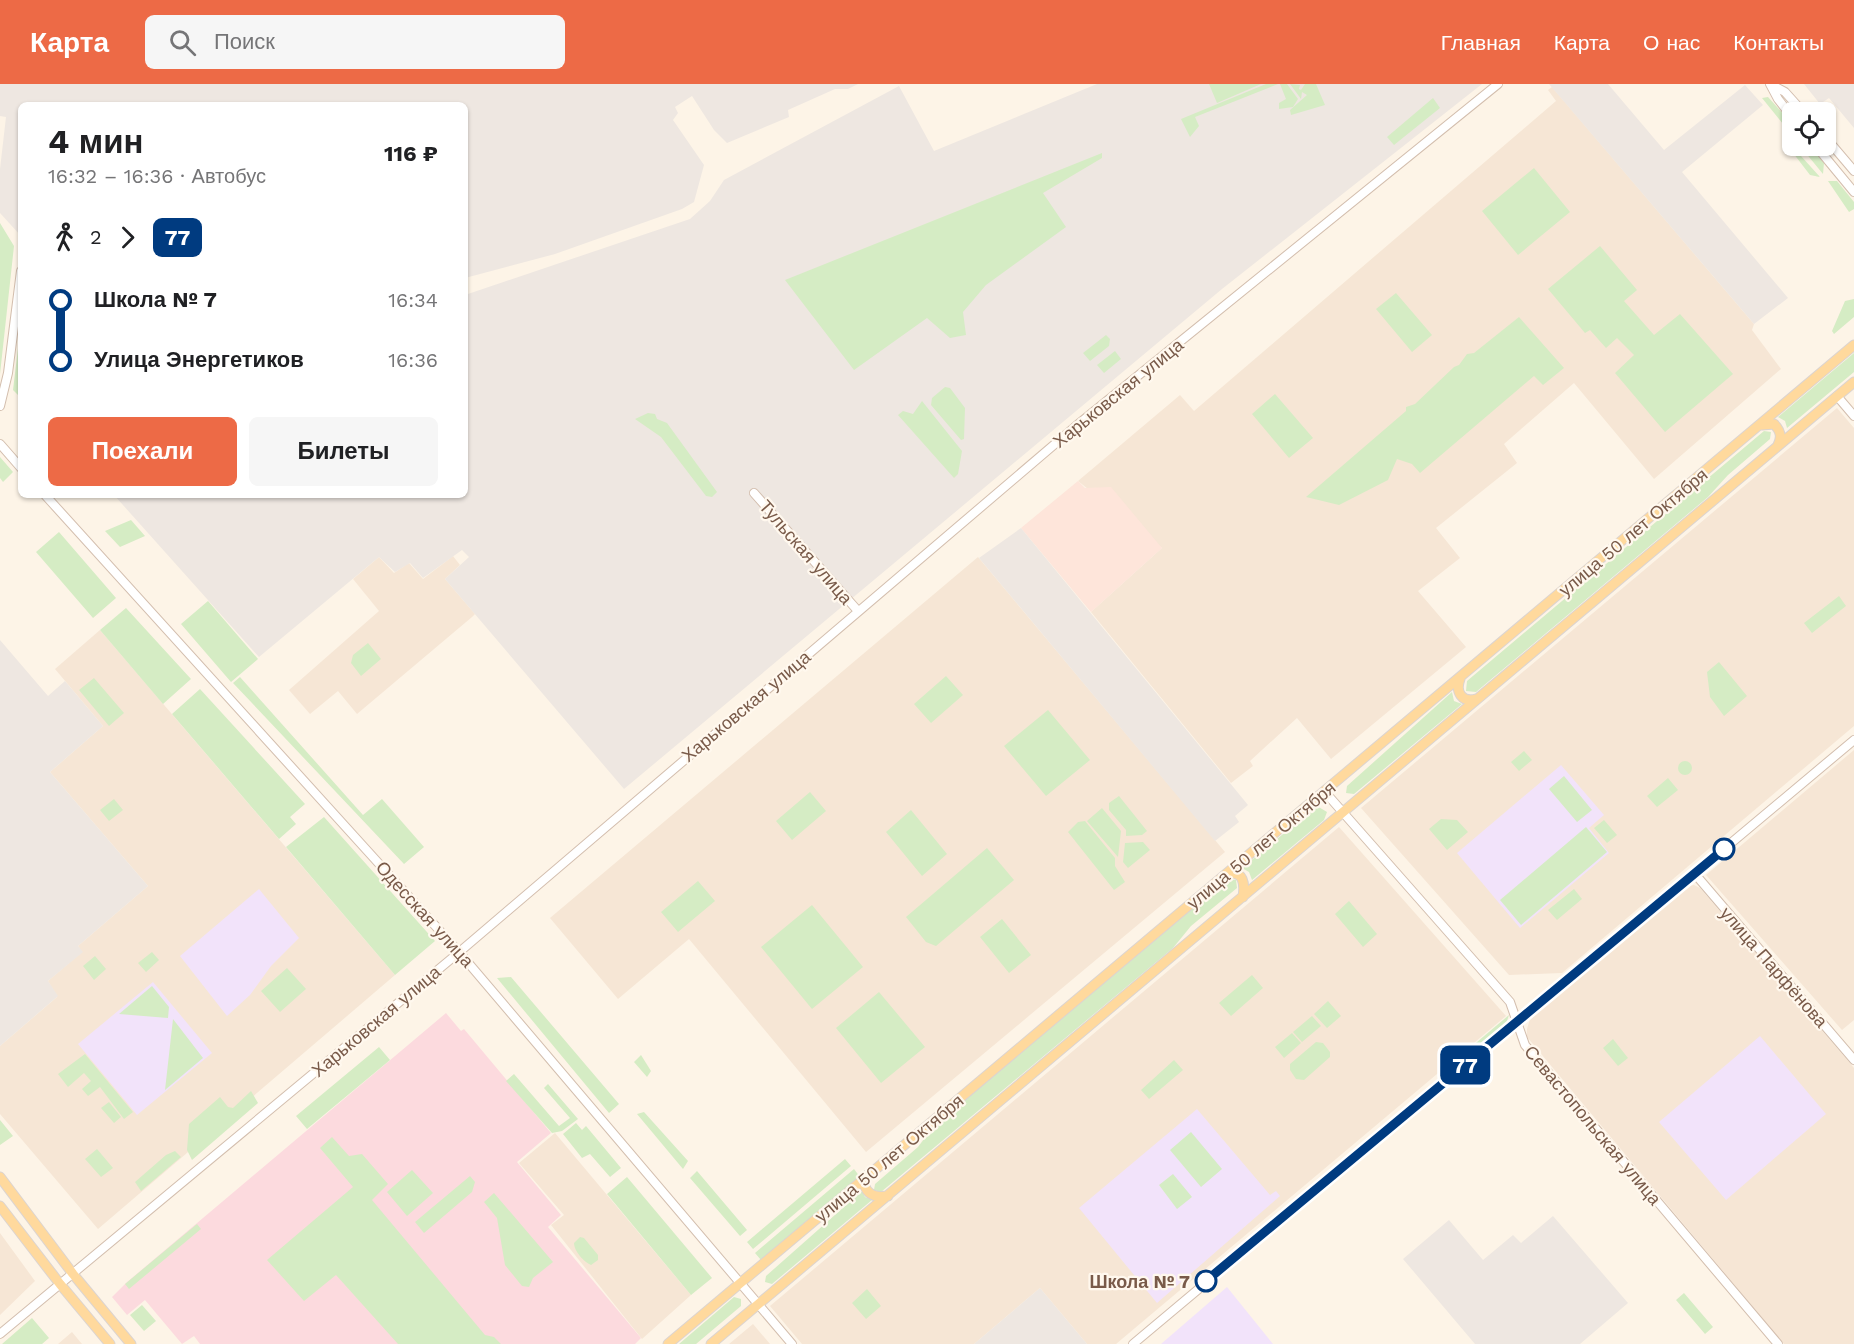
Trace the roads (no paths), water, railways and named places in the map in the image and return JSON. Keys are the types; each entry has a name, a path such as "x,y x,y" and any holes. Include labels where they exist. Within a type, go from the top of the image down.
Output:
{"main road":[{"name":"улица 50 лет Октября","path":"668,1344 1762,425 1854,345"},
{"name":"улица 50 лет Октября","path":"711,1344 1854,382"},
{"path":"1762,425 1768,423 1779,428 1781,434 1778,446"},
{"path":"1460,679 1458,691 1460,696 1466,700 1476,699"},
{"path":"1226,874 1238,874 1243,878 1244,897"},
{"path":"867,1175 865,1187 868,1192 873,1196 888,1196"},
{"path":"0,1177 73,1274 131,1344"},
{"path":"0,1206 110,1344"}],"street":[{"name":"Харьковская улица","path":"0,1334 459,952 1076,426 1498,84"},
{"path":"1770,84 1785,92 1794,102"},
{"path":"1770,84 1782,104"},
{"path":"1836,150 1854,171"},
{"path":"1824,156 1854,192"},
{"path":"0,406 8,373 18,295"},
{"path":"1837,396 1854,416"},
{"path":"0,444 18,465"},
{"name":"Тульская улица","path":"754,493 858,611"},
{"name":"Одесская улица","path":"48,498 459,952 792,1344"},
{"path":"1133,1344 1854,740"},
{"name":"Севастопольская улица","path":"1325,792 1510,1002 1525,1045 1778,1344"},
{"name":"улица Парфёнова","path":"1695,874 1854,1060"}],"place":[{"name":"Школа № 7","path":"1206,1281"}]}
